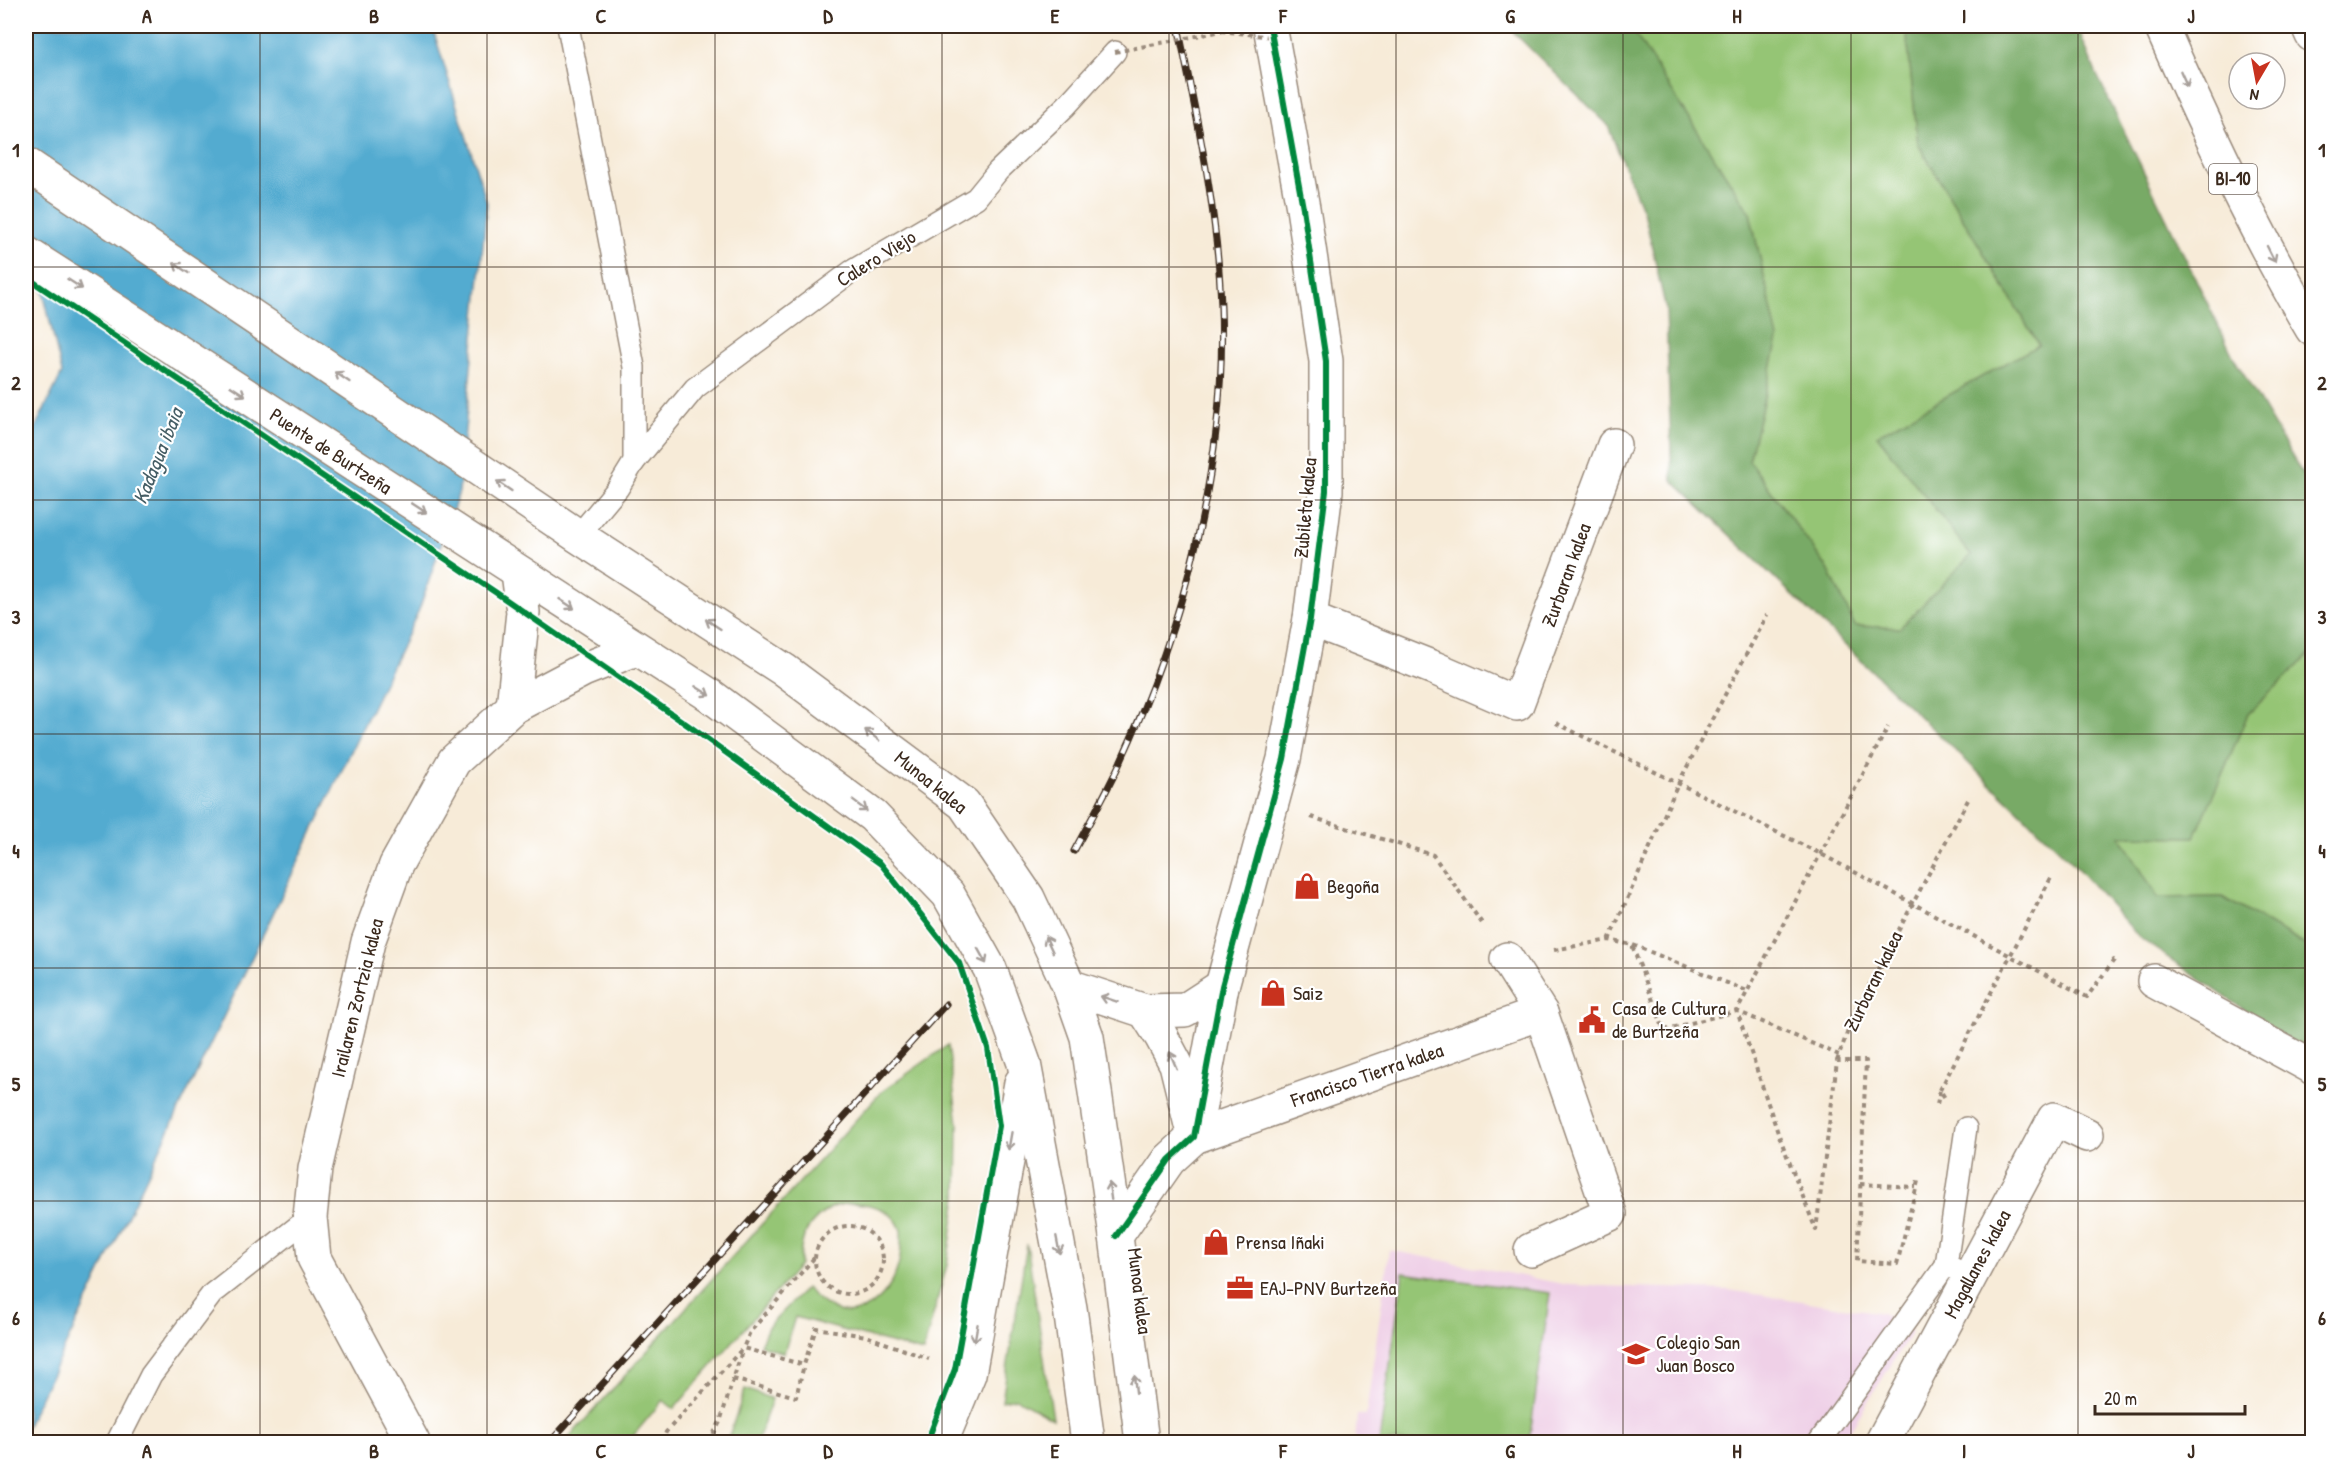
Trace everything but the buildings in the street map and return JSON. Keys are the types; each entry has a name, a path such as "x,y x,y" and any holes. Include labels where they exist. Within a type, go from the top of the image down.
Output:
{"main road":[{"name":"BI-10","path":"2161,26 2204,124 2291,292 2313,329"},
{"path":"2308,26 2313,35"},
{"name":"Zubileta kalea","path":"1194,1137 1222,986 1284,759 1310,619 1326,491 1326,361 1303,208 1271,31"},
{"path":"26,164 565,528"},
{"name":"Puente de Burtzeña","path":"26,253 636,649"},
{"name":"Zurbaran kalea","path":"1517,704 1614,445"},
{"name":"Munoa kalea","path":"565,528 784,670 964,804 1028,898 1069,986 1087,1037 1116,1236 1142,1443"},
{"path":"513,707 523,612 518,572"},
{"path":"1310,619 1517,704"},
{"path":"636,649 711,696 873,816 948,894 990,969 1024,1063 1070,1308 1088,1443"},
{"name":"Irailaren Zortzia kalea","path":"413,1443 314,1258 310,1217 315,1168 368,942 396,865 454,761 513,707 598,663 636,649"},
{"path":"1508,959 1541,1013 1610,1214 1531,1250"},
{"path":"2154,981 2313,1067"},
{"path":"1069,986 1145,1011 1185,1010 1222,986"},
{"path":"1116,1236 1169,1160 1194,1137 1176,1064 1145,1011"},
{"name":"Francisco Tierra kalea","path":"1194,1137 1541,1013"},
{"path":"941,1443 969,1374 1024,1063"},
{"name":"Magallanes kalea","path":"1882,1443 1958,1271 2054,1119 2087,1135"}],"lane":[{"path":"568,26 634,367 634,462"},
{"name":"Calero Viejo","path":"565,528 618,488 634,462 695,388 852,271 976,198 998,171 1066,106 1115,52"},
{"path":"1819,1443 1958,1271 1966,1128"},
{"path":"117,1443 151,1375 212,1294 310,1217"}],"path":[{"path":"1115,52 1221,31 1271,31"},
{"path":"1609,940 1678,784 1767,615"},
{"path":"1517,704 1821,854 2087,997 2114,960 2154,981"},
{"path":"1737,1011 1888,728"},
{"path":"1271,805 1433,855 1508,959 1609,940 1632,945 1747,991"},
{"path":"1935,1112 1940,1090 2052,876"},
{"path":"1632,945 1664,1030 1737,1011 1839,1055"},
{"path":"1838,1060 1866,1061 1857,1261 1897,1264 1919,1176"},
{"path":"1940,1090 1966,1128"},
{"path":"1860,1184 1916,1187"},
{"path":"709,1443 720,1422 750,1332 814,1258 823,1237 832,1230 854,1226 874,1237 880,1246 883,1258 878,1279 860,1293 839,1293 828,1288 821,1280 814,1258"},
{"path":"733,1379 796,1397 816,1328 866,1336 969,1374"},
{"path":"743,1348 804,1365"},
{"path":"662,1443 666,1432 743,1348"}],"shaded area":[{"name":"Colegio San Juan Bosco","path":"1389,1250 1568,1285 1728,1290 1882,1313 1912,1331 1843,1442 1355,1442 1357,1415 1366,1415"}],"green space":[{"path":"1507,26 1629,26 1634,32 1750,213 1778,339 1749,461 1828,569 1855,626 1900,628 1971,555 1877,435 2039,345 1918,144 1906,26 2077,26 2096,73 2234,358 2312,490 2312,652 2248,714 2195,837 2120,836 2158,898 2222,897 2312,949 2312,1056 2141,939 2070,860 1672,480 1666,310 1645,216 1607,124"},
{"path":"1629,26 1906,26 1918,144 2039,345 1878,435 1972,555 1900,628 1855,626 1828,569 1749,461 1778,339 1750,213"},
{"path":"2312,652 2312,949 2222,897 2158,898 2119,836 2195,837 2248,714"},
{"path":"948,1045 958,1124 957,1196 947,1265 923,1352 795,1317 784,1353 760,1345 768,1327 806,1288 827,1306 847,1313 875,1303 890,1285 899,1264 901,1252 901,1231 895,1220 880,1208 870,1205 840,1205 824,1212 809,1227 802,1242 800,1265 674,1409 663,1400 628,1442 565,1442 880,1093"},
{"path":"1027,1244 1053,1419 1016,1398 1002,1401"},
{"path":"1403,1273 1550,1293 1529,1442 1379,1442"},
{"path":"745,1389 772,1399 757,1442 727,1442"}],"water":[{"name":"Kadagua ibaia","path":"26,26 432,26 487,203 459,492 419,610 26,1428 26,446 62,373 26,219"}],"railway":[{"path":"1074,851 1118,767 1163,658 1196,543 1217,425 1221,366 1221,307 1216,236 1206,165 1178,26"},
{"path":"550,1442 946,1004"}],"cycle path":[{"path":"1116,1236 1169,1160 1194,1137 1222,986 1284,759 1310,619 1326,491 1326,361 1303,208 1270,26"},
{"path":"26,277 495,592 689,726 881,864 959,963 988,1048 999,1126 955,1369 927,1442"}],"place":[{"name":"Begoña","path":"1307,886"},
{"name":"Saiz","path":"1273,993"},
{"name":"Casa de Cultura de Burtzeña","path":"1592,1020"},
{"name":"Prensa Iñaki","path":"1216,1242"},
{"name":"EAJ-PNV Burtzeña","path":"1240,1288"},
{"name":"Colegio San Juan Bosco","path":"1636,1354"}]}
